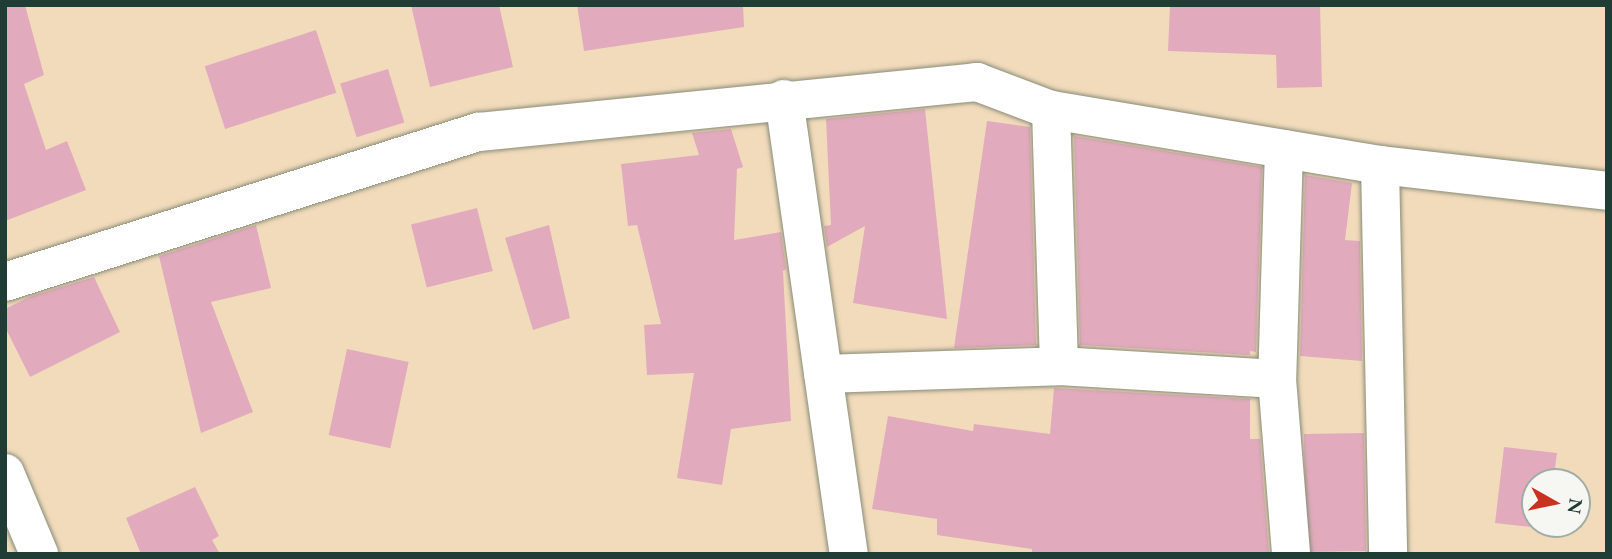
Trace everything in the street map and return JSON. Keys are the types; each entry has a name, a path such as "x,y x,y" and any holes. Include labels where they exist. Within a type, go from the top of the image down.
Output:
{"street":[{"path":"5,282 479,132 784,99 978,82 1051,110 1380,165 1607,191"},
{"path":"784,99 849,554"},
{"path":"1051,110 1059,366"},
{"path":"1284,149 1277,379 1291,554"},
{"path":"1380,165 1388,554"},
{"path":"823,374 1059,366 1277,379"},
{"path":"5,474 38,554"}],"building":[{"path":"5,5 25,5 44,75 24,84 46,150 67,141 86,190 5,221"},
{"path":"411,5 499,5 513,67 430,87"},
{"path":"577,5 743,5 744,27 584,51"},
{"path":"1170,5 1320,5 1322,87 1277,88 1276,55 1168,51"},
{"path":"316,30 336,93 225,129 205,66"},
{"path":"388,69 404,123 357,137 340,84"},
{"path":"925,109 947,319 853,303 865,226 827,247 824,226 831,225 826,119"},
{"path":"987,121 1030,127 1036,345 954,348"},
{"path":"731,129 743,167 737,169 734,240 781,232 786,269 783,271 791,421 731,429 722,485 677,478 694,373 647,375 644,325 661,324 637,225 628,226 621,164 699,155 692,133"},
{"path":"1074,136 1262,167 1256,352 1250,351 1250,355 1080,345"},
{"path":"1305,175 1352,183 1345,240 1360,241 1362,361 1300,356"},
{"path":"477,208 493,271 427,288 411,224"},
{"path":"256,225 271,288 211,302 253,412 201,433 159,256"},
{"path":"549,225 570,318 533,330 505,238"},
{"path":"94,277 120,332 30,377 5,327 5,309 29,297"},
{"path":"347,349 409,362 390,448 329,435"},
{"path":"1054,388 1250,399 1250,439 1260,439 1269,554 1032,554 1032,549 937,535 937,519 872,509 888,416 973,431 974,424 1050,434"},
{"path":"1364,433 1366,551 1306,552 1304,434"},
{"path":"1504,447 1557,453 1555,468 1521,468 1521,526 1495,523"},
{"path":"195,487 219,536 212,540 220,554 141,554 126,518"}]}
